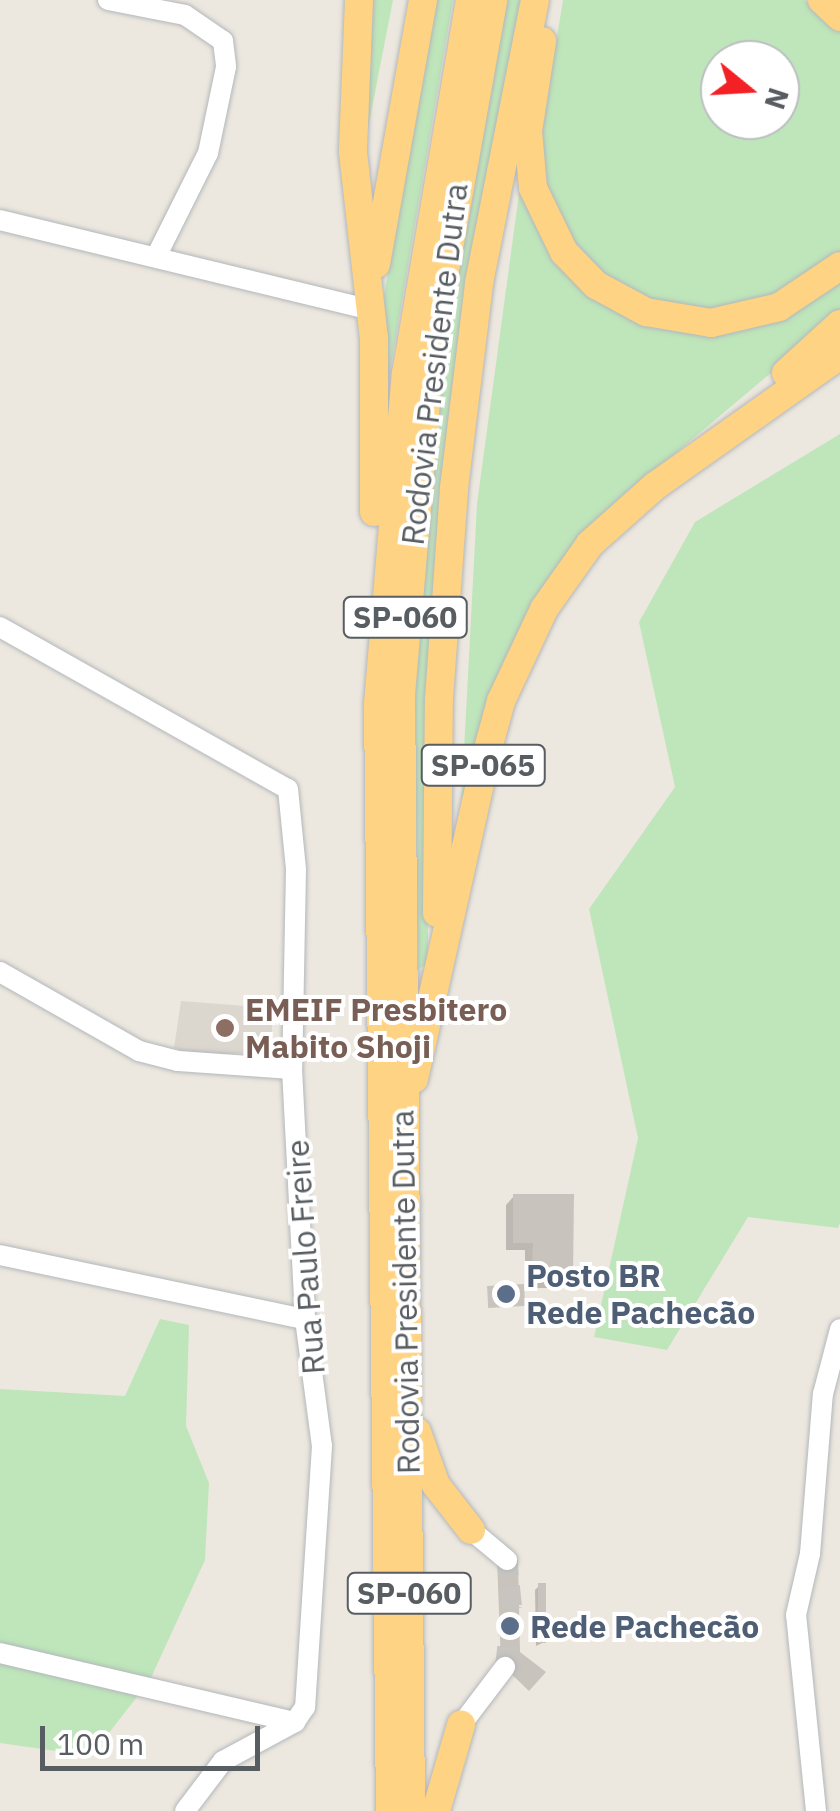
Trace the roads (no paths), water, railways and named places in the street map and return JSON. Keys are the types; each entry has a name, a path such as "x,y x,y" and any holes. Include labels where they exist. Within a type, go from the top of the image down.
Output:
{"highway":[{"name":"SP-060","path":"358,0 353,152 372,310 375,787"},
{"path":"372,310 390,169 423,0"},
{"name":"Rodovia Presidente Dutra","path":"390,1811 375,787 385,582 406,374 470,0"},
{"name":"Rodovia Presidente Dutra","path":"412,1811 398,855 406,601 438,298 493,0"},
{"path":"406,1241 414,1080 437,969 439,700 454,488 498,170 535,0"},
{"path":"548,0 528,162 550,230 596,285 646,312 711,322 779,307 840,266"},
{"path":"822,0 840,17"},
{"name":"SP-065","path":"437,969 486,756 520,653 590,544 840,324"},
{"name":"SP-065","path":"688,460 840,355"},
{"path":"407,1376 420,1450 436,1485 472,1530"},
{"path":"436,1811 461,1725"}],"street":[{"path":"108,0 185,15 223,41 226,66 208,153 157,254"},
{"path":"0,220 157,254 372,310"},
{"name":"Rua Paulo Freire","path":"0,627 288,790 296,869 292,1070 305,1319 322,1446 305,1707 295,1722"},
{"path":"0,972 139,1051 292,1070"},
{"path":"0,1255 305,1319"},
{"path":"816,1811 796,1615 810,1554 823,1394 840,1329"},
{"path":"472,1530 507,1560"},
{"path":"0,1654 295,1722"},
{"path":"461,1725 505,1667"},
{"path":"185,1811 223,1761 295,1722"}],"tunnel":[{"path":"505,1667 512,1606 507,1560"}],"place":[{"name":"EMEIF Presbitero Mabito Shoji","path":"225,1028"},
{"name":"Posto BR Rede Pachecão","path":"506,1294"},
{"name":"Rede Pachecão","path":"510,1626"}]}
